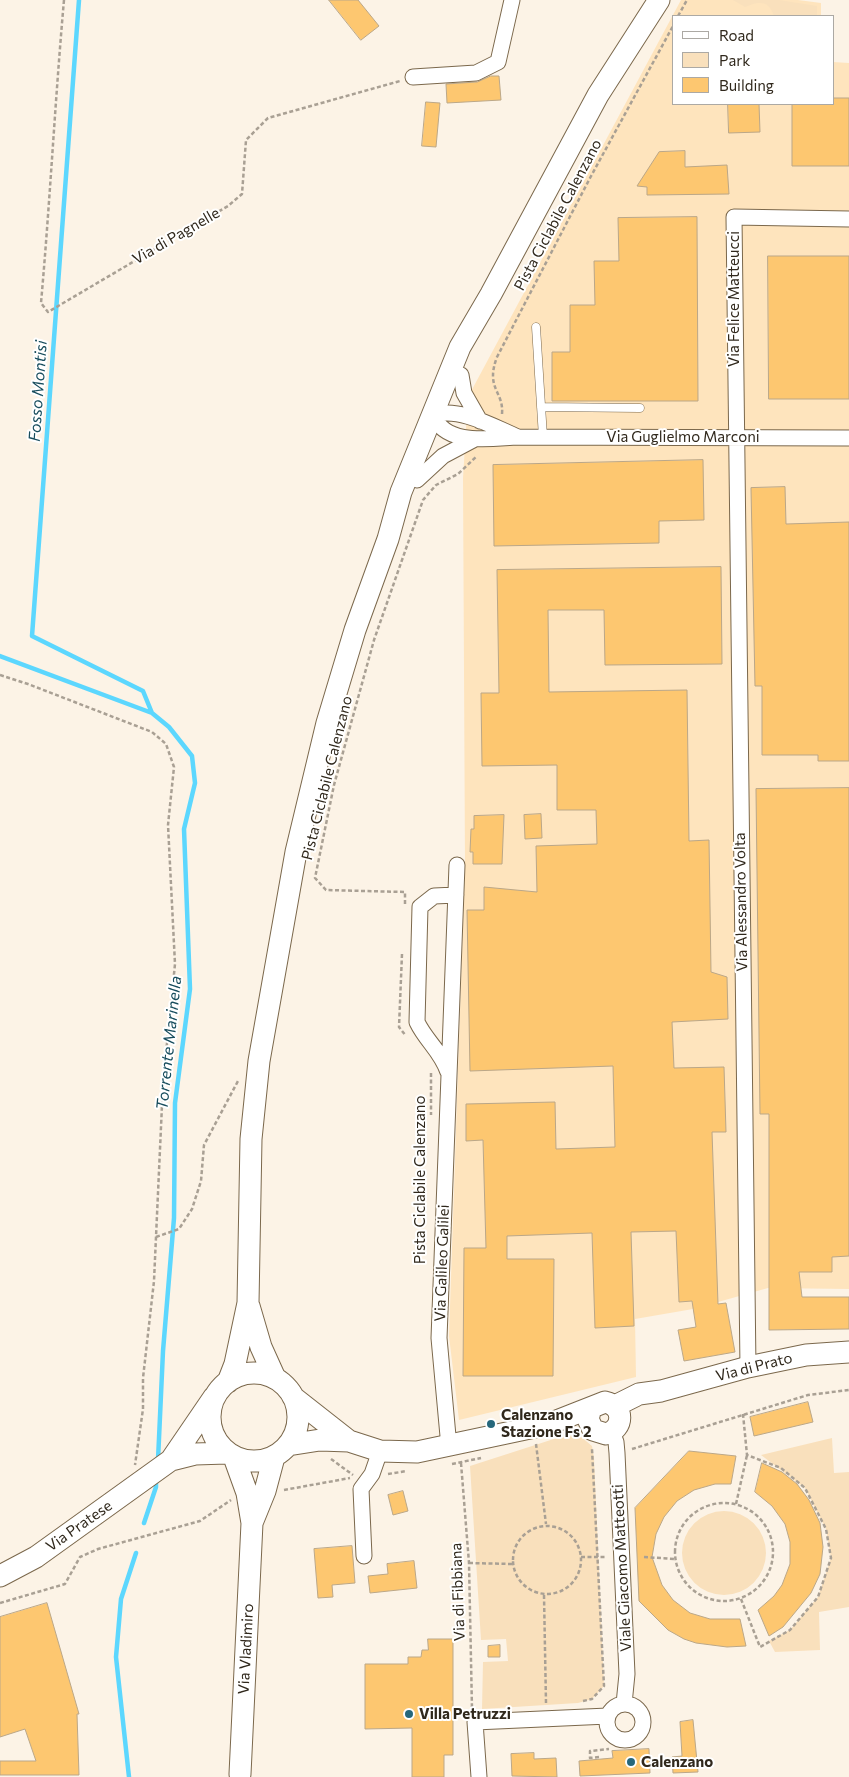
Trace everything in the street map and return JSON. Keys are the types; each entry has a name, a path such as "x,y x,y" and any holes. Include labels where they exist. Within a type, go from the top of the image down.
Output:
{"main road":[{"path":"388,539 417,480 440,418 460,347 491,294 598,95 659,0"},
{"path":"163,1466 228,1382 235,1364 248,1303 251,1139 259,1062 296,852 327,723 355,630 388,539 401,492 461,375 491,294"},
{"path":"248,1303 261,1347 275,1378"},
{"name":"Via di Prato","path":"590,1416 599,1433 639,1394 661,1391 806,1355 849,1352"},
{"path":"228,1382 246,1374 256,1373 275,1378"},
{"name":"Via di Prato","path":"275,1378 286,1386 294,1397 349,1441"},
{"path":"281,1451 297,1427 297,1407 294,1397"},
{"path":"214,1398 210,1412 211,1427 217,1442 231,1455"},
{"name":"Via di Prato","path":"163,1466 196,1454 231,1455 247,1461 261,1461 281,1451 320,1440 349,1441 380,1451 455,1455 546,1433 590,1416 605,1402 616,1418"},
{"name":"Via Vladimiro","path":"252,1524 281,1451"},
{"name":"Via Vladimiro","path":"231,1455 247,1493 252,1524 240,1774"},
{"name":"Via Pratese","path":"0,1576 36,1557 163,1466"}],"street":[{"path":"413,77 476,73 498,62 512,0"},
{"name":"Via Felice Matteucci","path":"735,437 734,216 849,219"},
{"path":"461,375 464,393 480,421"},
{"name":"Via Guglielmo Marconi","path":"477,446 451,433 440,418 458,414 518,436"},
{"name":"Via Guglielmo Marconi","path":"417,480 438,459 477,446 518,436 849,438"},
{"name":"Via Alessandro Volta","path":"735,437 748,1368"},
{"name":"Via Galileo Galilei","path":"455,1455 439,1338 457,865"},
{"name":"Via Galileo Galilei","path":"450,1078 438,1051 417,1022 420,906 434,896 456,895"},
{"path":"428,1038 442,1038 452,1029"},
{"name":"Viale Giacomo Matteotti","path":"616,1418 627,1674 624,1704"},
{"path":"364,1556 361,1488 372,1474 380,1451"},
{"path":"624,1704 635,1708 642,1717 641,1729 634,1738 622,1740 612,1734 607,1726 608,1716 614,1708 624,1704"},
{"path":"479,1777 475,1722 482,1715 608,1716"}],"lane":[{"path":"536,327 543,436"},
{"path":"541,407 640,408"}],"path":[{"name":"Via di Pagnelle","path":"64,0 53,124 50,211 41,303 48,312 62,305 111,272 228,206 242,194 246,140 268,118 413,77"},
{"path":"679,15 687,0"},
{"name":"Pista Ciclabile Calenzano","path":"502,420 503,409 493,384 491,371 497,356 590,178 672,28"},
{"name":"Pista Ciclabile Calenzano","path":"404,911 405,892 326,890 315,878 334,785 374,640 423,500 436,485 458,474 477,446"},
{"path":"0,675 152,732 166,744 174,767 168,825 175,964 163,1083 154,1281 143,1378 143,1409 134,1467"},
{"path":"402,950 399,1027 410,1040"},
{"path":"156,1237 179,1229 192,1209 200,1181 204,1145 244,1070 259,1062"},
{"name":"Pista Ciclabile Calenzano","path":"431,1067 431,1116"},
{"path":"617,1453 808,1396 849,1390"},
{"path":"736,1504 747,1455 743,1414"},
{"path":"527,1447 536,1444 546,1433"},
{"path":"536,1444 546,1524"},
{"path":"578,1702 592,1699 604,1686 592,1446"},
{"path":"455,1455 483,1458"},
{"name":"Via di Fibbiana","path":"455,1455 469,1563 472,1711 482,1715"},
{"path":"741,1599 760,1647 790,1630 818,1597 831,1558 826,1529 805,1488 781,1468 747,1455"},
{"path":"282,1490 356,1477 327,1456"},
{"path":"0,1604 65,1584 80,1557 98,1549 122,1544 200,1521 235,1497"},
{"path":"714,1504 736,1504 758,1516 772,1537 774,1556 767,1577 759,1588 741,1599 722,1602 699,1595 682,1578 675,1559 676,1543 681,1529 694,1513 714,1504"},
{"path":"546,1524 567,1532 574,1539 581,1557 580,1569 575,1580 566,1588 556,1593 544,1594 532,1592 522,1585 515,1575 512,1564 513,1552 518,1541 526,1532 546,1524"},
{"path":"644,1557 675,1559"},
{"path":"469,1563 512,1564"},
{"path":"544,1594 546,1703"},
{"path":"536,1704 554,1703"},
{"path":"599,1757 590,1758 590,1752 609,1749"}],"shaded area":[{"path":"681,0 798,0 821,3 821,15 673,15"},
{"path":"672,17 672,105 834,105 834,62 849,63 849,1289 768,1288 693,1309 635,1319 636,1377 459,1420 449,1336 465,865 463,478 468,397"}],"green space":[{"path":"733,0 779,0 817,6 817,15 774,15 769,7 763,3 745,7"},
{"path":"580,1436 592,1446 594,1458 604,1686 592,1699 578,1703 482,1709 483,1662 508,1661 506,1639 481,1640 470,1466 560,1437"},
{"path":"832,1438 834,1473 849,1472 849,1607 819,1612 820,1650 775,1652 769,1641 790,1630 818,1597 831,1558 826,1529 805,1488 761,1455"},
{"path":"724,1511 747,1518 759,1530 766,1553 759,1576 747,1588 724,1595 701,1588 689,1576 682,1553 689,1530 701,1518"}],"building":[{"path":"329,0 358,0 379,26 361,40"},
{"path":"491,76 499,76 501,100 447,103 446,84 477,82"},
{"path":"834,98 849,98 849,166 792,166 792,105 834,105"},
{"path":"426,102 440,103 436,147 422,146"},
{"path":"728,105 759,105 760,132 729,133"},
{"path":"685,151 685,167 727,165 729,194 647,195 647,187 637,186 659,152"},
{"path":"697,217 698,401 552,401 552,352 570,352 570,305 595,305 594,261 619,261 618,218"},
{"path":"768,256 849,256 849,399 769,399"},
{"path":"703,460 704,520 659,521 659,543 494,546 493,465"},
{"path":"785,487 786,524 849,522 849,761 818,761 818,755 762,755 762,686 755,686 751,488"},
{"path":"721,567 722,664 605,665 604,610 548,610 549,692 687,690 689,841 709,840 711,972 727,977 728,1019 672,1022 674,1068 724,1067 726,1132 712,1132 718,1304 726,1303 735,1352 684,1361 678,1330 696,1327 692,1301 679,1302 676,1231 631,1232 634,1326 595,1328 592,1233 507,1236 507,1259 554,1259 553,1376 463,1376 464,1248 486,1248 483,1140 466,1141 466,1104 555,1102 556,1149 615,1147 613,1066 470,1071 467,910 484,910 484,887 537,892 536,846 597,844 596,810 557,810 557,765 482,766 481,693 499,693 497,570"},
{"path":"849,788 849,1256 832,1257 832,1272 799,1272 802,1297 849,1297 849,1329 769,1330 769,1114 760,1114 756,789"},
{"path":"541,814 542,838 525,839 524,815"},
{"path":"504,815 502,864 473,864 473,852 470,852 471,829 474,829 474,816"},
{"path":"808,1402 813,1422 754,1436 750,1417"},
{"path":"689,1451 736,1456 731,1484 715,1484 694,1490 677,1501 664,1517 656,1534 652,1557 662,1585 673,1600 690,1613 710,1619 740,1619 746,1646 727,1647 696,1643 684,1639 668,1630 639,1601 635,1508"},
{"path":"762,1463 782,1472 797,1484 809,1500 820,1523 823,1547 820,1574 811,1593 783,1627 769,1636 758,1610 774,1596 782,1585 790,1564 790,1542 785,1524 772,1506 755,1492"},
{"path":"403,1491 408,1511 393,1515 388,1495"},
{"path":"352,1546 355,1583 332,1585 333,1597 318,1598 314,1549"},
{"path":"414,1561 417,1588 370,1593 368,1576 388,1574 387,1564"},
{"path":"47,1603 79,1714 77,1714 79,1775 0,1775 0,1761 36,1761 25,1729 0,1737 0,1617"},
{"name":"Villa Petruzzi","path":"428,1639 453,1639 453,1755 444,1755 444,1777 412,1777 412,1728 365,1729 365,1664 408,1664 408,1657 421,1657 422,1650 428,1650"},
{"path":"500,1645 500,1657 488,1657 488,1646"},
{"path":"693,1720 698,1772 673,1773 672,1757 682,1756 680,1722"},
{"name":"Calenzano","path":"649,1749 650,1773 580,1776 579,1761 613,1758 612,1751"},
{"path":"534,1753 534,1759 556,1758 557,1777 512,1776 511,1754"}],"waterway":[{"name":"Fosso Montisi","path":"79,0 32,636 143,691 152,713"},
{"name":"Torrente Marinella","path":"0,656 152,713 169,727 192,756 195,783 184,829 190,989 175,1103 174,1218 163,1351 158,1460"},
{"name":"Torrente Marinella","path":"144,1523 156,1487 156,1478"},
{"name":"Torrente Marinella","path":"129,1777 116,1657 121,1599 136,1553"}],"place":[{"name":"Calenzano Stazione Fs 2","path":"491,1424"},
{"name":"Villa Petruzzi","path":"409,1714"},
{"name":"Calenzano","path":"631,1762"}]}
